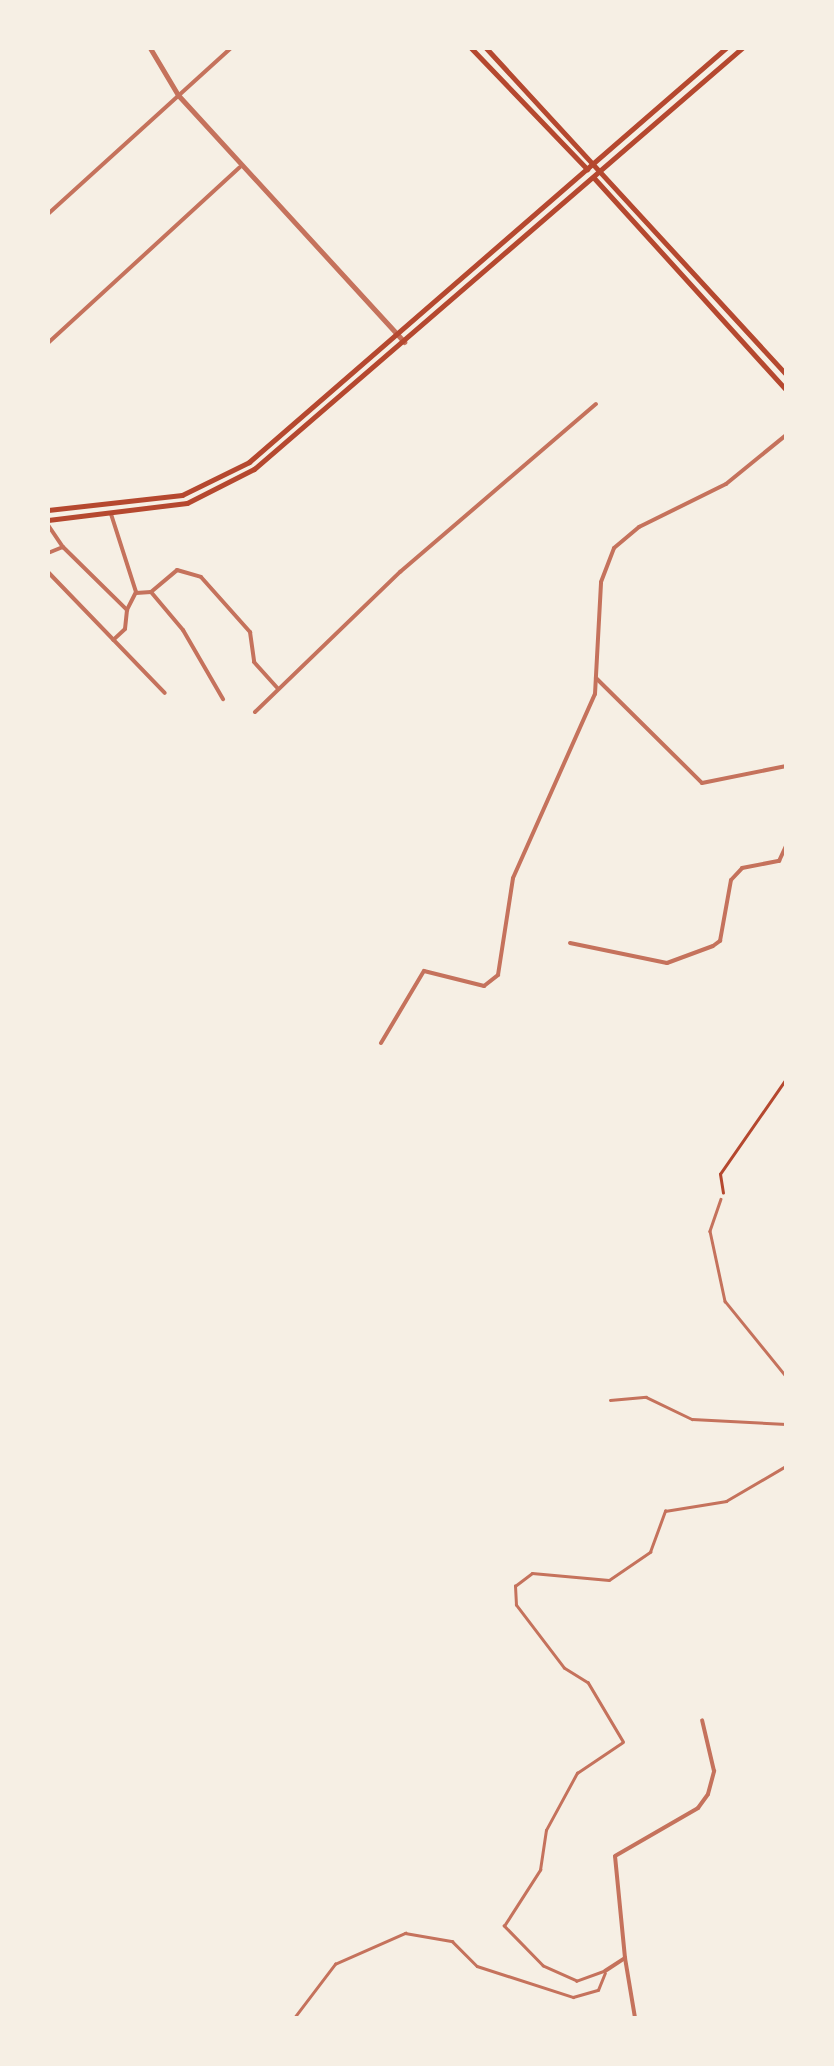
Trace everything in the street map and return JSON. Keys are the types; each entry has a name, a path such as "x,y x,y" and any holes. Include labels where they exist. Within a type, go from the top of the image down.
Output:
{"main road":[{"path":"471,48 594,177 786,390"},
{"path":"486,48 786,374"},
{"path":"48,510 182,495 219,480 264,450 726,48"},
{"path":"48,522 110,510 187,503 225,487 404,342 742,48"}],"street":[{"path":"150,48 178,95 240,167 404,342"},
{"path":"48,214 231,48"},
{"path":"48,343 240,167"},
{"path":"255,712 375,594 596,404"},
{"path":"381,1042 424,972 484,986 498,975 513,878 583,731 596,678 601,582 614,548 638,527 726,484 786,435"},
{"path":"104,502 136,592 125,629 113,640"},
{"path":"48,522 63,547 128,610"},
{"path":"48,553 63,547"},
{"path":"136,592 151,592 178,570 201,577 250,632 254,662 279,690"},
{"path":"48,572 164,693"},
{"path":"151,592 183,630 223,700"},
{"path":"596,678 702,783 786,766"},
{"path":"570,943 667,963 713,946 720,942 730,880 742,868 779,861 786,846"},
{"path":"721,1199 710,1231 725,1301 786,1376"},
{"path":"610,1400 646,1397 692,1420 786,1424"},
{"path":"625,1958 577,1982 544,1966 504,1926 540,1870 546,1830 577,1773 623,1742 588,1682 564,1668 516,1605 515,1586 532,1572 609,1580 650,1552 665,1512 726,1501 786,1466"},
{"path":"635,2018 612,1865 615,1856 698,1808 708,1794 714,1771 702,1720"},
{"path":"294,2018 335,1964 405,1933 452,1941 477,1966 572,1997 598,1990 605,1971"}],"path":[{"path":"721,1199 726,1183 720,1174 786,1078"}]}
